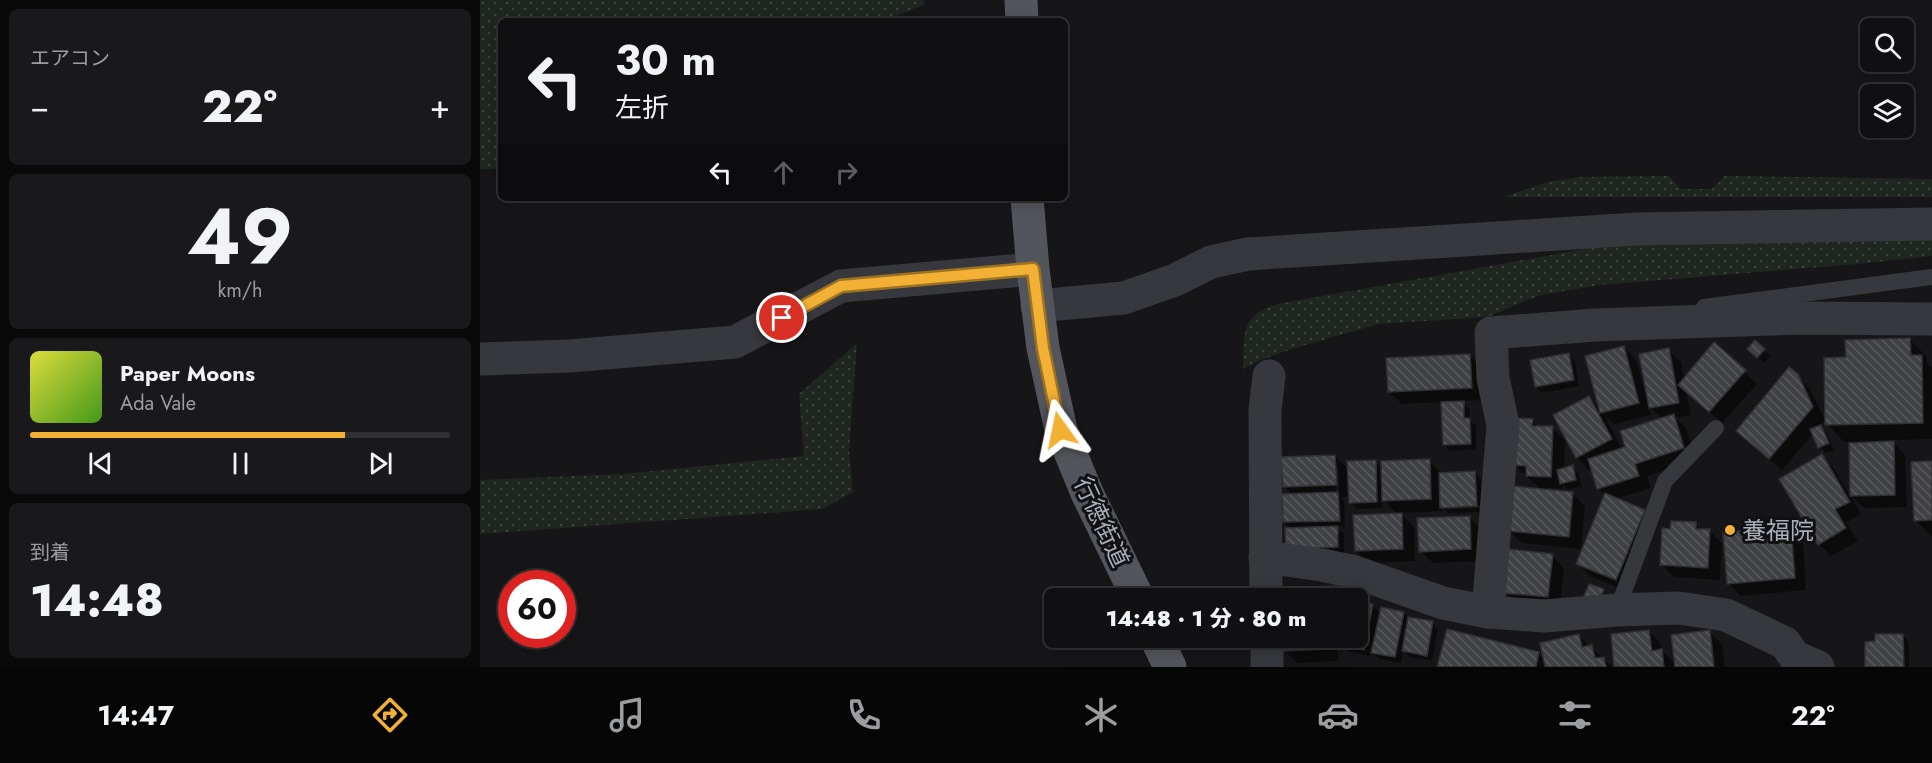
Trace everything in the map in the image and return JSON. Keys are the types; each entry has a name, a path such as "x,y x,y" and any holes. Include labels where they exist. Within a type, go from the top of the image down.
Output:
{"main road":[{"path":"1022,0 1022,18"},
{"name":"行徳街道","path":"1027,201 1043,348 1060,430 1087,493 1133,588"},
{"path":"1161,648 1170,667"}],"street":[{"path":"1037,306 1124,298 1175,280 1211,262 1248,254 1636,229 1932,224"},
{"path":"480,359 570,356 735,342 841,286 1033,269"},
{"path":"1488,612 1503,425 1493,378 1491,333 1636,324 1798,318 1932,319"},
{"path":"1266,588 1265,410 1269,376"},
{"path":"1265,557 1355,572 1443,603 1488,612 1544,616 1679,608 1726,615 1785,643 1795,657 1818,667"},
{"path":"1267,648 1267,667"}],"lane":[{"path":"1636,324 1702,307 1932,276"},
{"path":"1617,610 1665,481 1716,428"}],"shaded area":[{"path":"480,0 924,0 925,4 892,18 498,18 498,169 480,169"},
{"path":"1669,176 1681,189 1712,189 1725,176 1932,179 1932,197 1504,197 1547,182 1580,177"},
{"path":"1932,239 1932,256 1600,285 1540,295 1487,317 1378,324 1295,348 1260,360 1243,369 1245,336 1250,320 1256,314 1278,304 1596,247 1664,242"},
{"path":"857,343 849,451 853,492 822,509 480,534 480,480 623,474 804,456 799,394"}],"building":[{"path":"1910,338 1911,355 1922,355 1923,423 1825,425 1824,358 1846,357 1845,340"},
{"path":"1755,340 1765,349 1757,358 1747,349"},
{"path":"1714,342 1746,370 1709,412 1678,385"},
{"path":"1624,346 1639,403 1600,413 1585,356"},
{"path":"1669,348 1679,403 1649,408 1639,354"},
{"path":"1569,353 1574,380 1535,387 1530,360"},
{"path":"1470,354 1472,388 1388,392 1386,358"},
{"path":"1789,367 1798,374 1813,407 1769,459 1736,431"},
{"path":"1589,396 1612,439 1576,458 1553,415"},
{"path":"1464,401 1464,418 1470,418 1471,444 1443,445 1441,402"},
{"path":"1674,414 1684,448 1635,464 1639,476 1597,489 1588,459 1625,447 1620,431"},
{"path":"1514,418 1533,419 1532,426 1553,426 1551,477 1526,476 1526,466 1512,465"},
{"path":"1821,425 1829,443 1818,448 1810,429"},
{"path":"1894,441 1895,495 1850,496 1849,443"},
{"path":"1822,454 1850,502 1835,509 1846,528 1818,545 1779,479"},
{"path":"1335,455 1337,485 1283,487 1281,457"},
{"path":"1430,459 1431,499 1382,501 1381,461"},
{"path":"1376,460 1377,502 1349,503 1347,461"},
{"path":"1932,461 1932,520 1914,521 1911,462"},
{"path":"1573,465 1576,480 1560,484 1557,470"},
{"path":"1475,471 1477,506 1440,508 1439,473"},
{"path":"1512,486 1573,492 1569,537 1508,531"},
{"path":"1338,492 1340,521 1283,522 1282,494"},
{"path":"1605,493 1645,510 1616,580 1576,564"},
{"path":"1402,513 1403,549 1355,551 1353,515"},
{"path":"1470,516 1471,549 1419,552 1417,518"},
{"path":"1671,521 1696,522 1696,529 1710,529 1708,568 1660,565 1662,528 1670,529"},
{"path":"1338,526 1338,547 1286,549 1285,528"},
{"path":"1791,527 1795,578 1727,584 1723,532"},
{"path":"1508,549 1553,554 1548,597 1503,593"},
{"path":"1589,584 1604,589 1598,604 1583,598"},
{"path":"1337,586 1337,588 1299,588"},
{"path":"1368,603 1373,604 1368,630"},
{"path":"1381,607 1404,612 1395,657 1371,653"},
{"path":"1408,617 1433,621 1427,656 1402,651"},
{"path":"1447,629 1539,652 1536,667 1437,667"},
{"path":"1649,630 1652,651 1662,649 1664,667 1614,667 1611,634"},
{"path":"1710,630 1714,667 1675,667 1671,635"},
{"path":"1579,634 1582,647 1592,645 1595,658 1604,657 1606,667 1545,667 1540,643"},
{"path":"1875,634 1903,634 1904,667 1865,667 1865,642 1875,641"},
{"path":"1283,648 1326,648 1326,649 1283,651"}],"place":[{"name":"養福院","path":"1730,530"}],"route":[{"path":"782,318 841,286 1033,269 1043,348 1060,430"}]}
